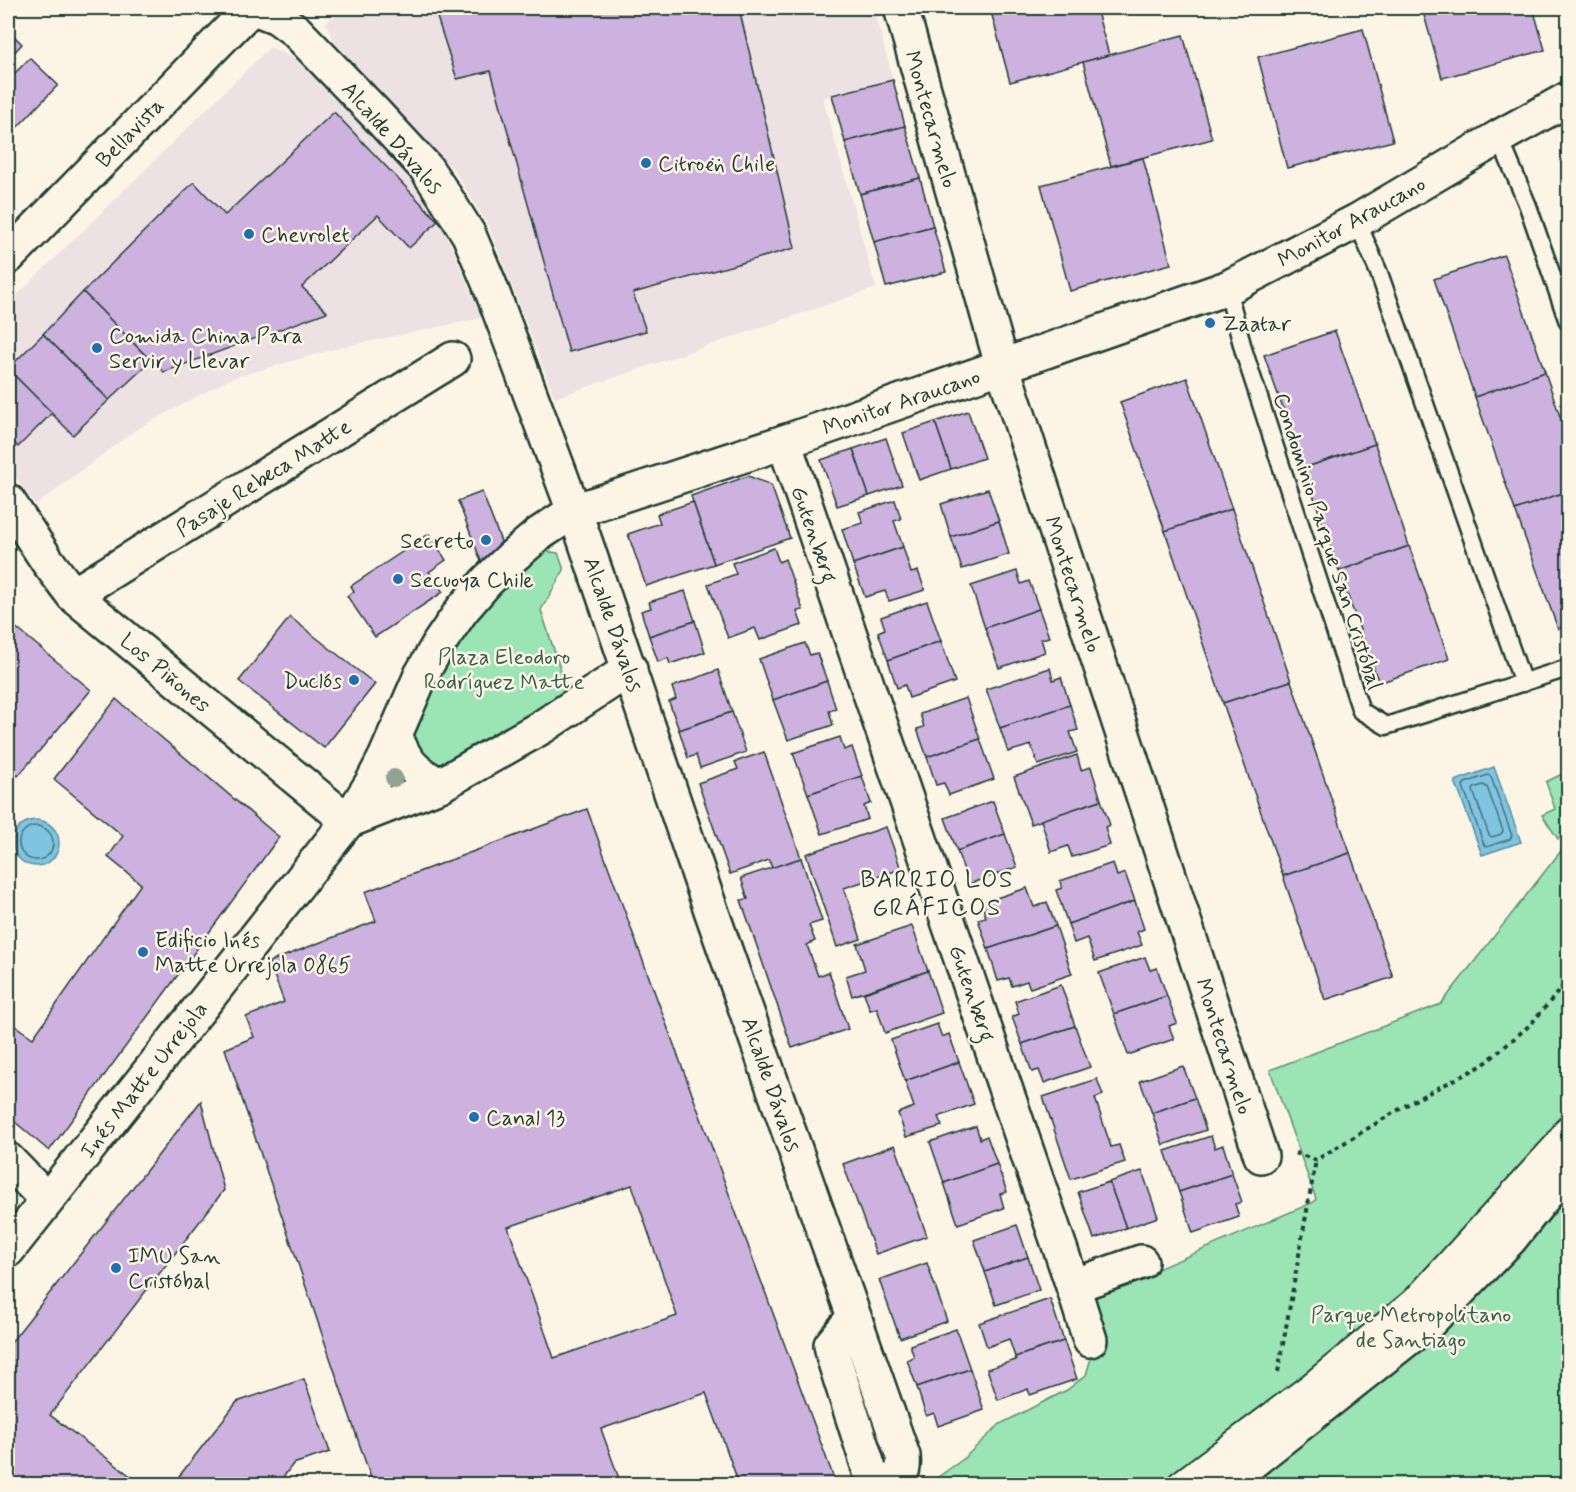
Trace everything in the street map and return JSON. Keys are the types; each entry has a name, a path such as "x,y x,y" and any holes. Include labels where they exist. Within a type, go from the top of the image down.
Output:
{"street":[{"name":"Bellavista","path":"8,256 252,8"},
{"name":"Alcalde Dávalos","path":"252,8 277,17 304,39 426,168 468,236 489,283 630,669 712,913 903,1456 904,1467 901,1474 886,1485"},
{"name":"Montecarmelo","path":"900,8 1002,365 1277,1154"},
{"name":"Monitor Araucano","path":"348,821 373,782 421,675 462,610 512,557 539,534 574,511 784,442 1227,288 1357,221 1499,137 1569,99"},
{"name":"Pasaje Rebeca Matte","path":"73,595 453,359"},
{"name":"Gutenberg","path":"784,442 1090,1340"},
{"name":"Los Piñones","path":"8,501 73,595 348,821"},
{"path":"348,821 440,785 542,727 630,669"},
{"path":"395,734 400,749 409,764 423,776 440,785"},
{"name":"Inés Matte Urrejola","path":"8,1250 348,821"},
{"path":"1181,1485 1309,1388 1414,1301 1558,1144 1569,1129"},
{"path":"8,1160 47,1200"},
{"path":"1224,1485 1430,1322 1510,1239 1569,1167"},
{"path":"1073,1286 1141,1262"},
{"path":"854,1317 831,1345 874,1485"}],"lane":[{"path":"1499,137 1528,206 1569,322"},
{"path":"1357,221 1379,273 1523,683"},
{"name":"Condominio Parque San Cristóbal","path":"1227,288 1244,352 1361,711 1386,726 1569,668"}],"path":[{"path":"1277,1154 1316,1160 1413,1101 1483,1065 1531,1024 1569,980"},
{"path":"1270,1418 1316,1160"}],"shaded area":[{"path":"341,8 874,8 893,80 823,98 876,288 555,398 489,227 453,169 343,61 326,23"},
{"path":"270,47 297,59 421,188 452,247 482,318 338,348 232,378 135,430 36,505 8,467 8,304"}],"green space":[{"name":"Plaza Eleodoro Rodríguez Matte","path":"535,550 558,553 564,570 541,610 567,690 449,772 408,748 433,683 486,602"},
{"path":"1568,771 1568,826 1558,839 1542,815 1555,809 1546,782"},
{"name":"Parque Metropolitano de Santiago","path":"1568,842 1568,1484 928,1484 962,1460 1000,1424 1067,1390 1086,1375 1093,1351 1090,1298 1314,1202 1316,1199 1270,1070 1441,1004"}],"water":[{"path":"1494,767 1521,842 1482,855 1455,781"},
{"path":"36,820 52,827 59,843 52,859 36,866 20,859 13,843 20,827"}],"building":[{"name":"Citroën Chile","path":"434,8 739,8 795,248 633,293 646,331 569,352 491,71 457,79"},
{"path":"990,8 1096,8 1109,55 1010,82"},
{"path":"1422,8 1533,8 1545,50 1442,78"},
{"path":"1363,29 1393,141 1287,168 1258,57"},
{"path":"11,33 22,44 8,59 8,36"},
{"path":"1183,35 1212,139 1111,166 1083,62"},
{"path":"30,58 58,85 8,137 8,74 11,77"},
{"path":"893,80 905,126 845,142 832,95"},
{"name":"Chevrolet","path":"334,112 438,221 409,248 378,215 302,287 327,312 164,372 83,292 194,182 225,215"},
{"path":"905,126 920,178 860,194 845,142"},
{"path":"1143,158 1171,264 1070,291 1041,185"},
{"path":"920,178 933,226 874,242 860,194"},
{"path":"933,226 946,272 886,287 874,242"},
{"path":"1504,255 1545,372 1475,397 1434,279"},
{"name":"Comida China Para Servir y Llevar","path":"83,292 151,361 109,400 43,334"},
{"path":"1335,331 1375,444 1304,468 1264,355"},
{"path":"43,334 109,400 73,435 8,369"},
{"path":"8,369 52,413 18,447 8,436"},
{"path":"1545,372 1568,440 1568,491 1515,510 1475,397"},
{"path":"1187,378 1232,509 1165,531 1120,402"},
{"path":"968,411 984,458 951,469 935,422"},
{"path":"935,422 951,469 919,480 903,433"},
{"path":"886,438 902,485 869,496 853,449"},
{"path":"1375,444 1409,546 1339,571 1304,468"},
{"path":"853,449 869,496 837,506 821,460"},
{"path":"748,476 771,485 790,538 714,564 691,496"},
{"path":"988,489 999,521 951,537 941,504"},
{"path":"1568,491 1568,625 1558,629 1515,510"},
{"path":"482,492 505,552 481,561 458,501"},
{"path":"895,500 901,519 894,521 903,547 853,564 842,529 863,523 859,512"},
{"path":"693,502 714,564 646,586 628,534 660,523 657,514"},
{"path":"1232,509 1291,681 1223,703 1165,531"},
{"path":"999,521 1009,554 962,569 951,537"},
{"name":"Secuoya Chile","path":"429,534 446,560 429,572 443,592 375,637 347,596 354,591 351,586"},
{"path":"1409,546 1449,659 1379,683 1339,571"},
{"path":"903,547 911,573 918,571 925,590 889,601 885,591 865,597 853,564"},
{"path":"774,548 779,562 785,559 803,610 797,611 802,625 760,640 755,628 728,638 708,584 736,574 732,563"},
{"path":"1017,571 1021,584 1029,581 1039,609 985,628 971,586"},
{"path":"685,591 695,621 649,636 641,611 651,608 649,602"},
{"path":"927,601 941,641 888,660 878,632 885,629 881,617"},
{"path":"1039,609 1049,637 1041,639 1045,652 999,668 985,628"},
{"path":"290,617 375,684 324,748 239,681"},
{"path":"8,621 91,690 18,776 8,767"},
{"path":"695,621 705,652 670,664 668,658 658,662 649,636"},
{"path":"941,641 955,682 909,698 905,685 897,688 888,660"},
{"path":"805,643 810,655 817,653 827,681 773,700 759,659"},
{"path":"1050,668 1053,680 1061,677 1070,705 1000,728 986,689"},
{"path":"718,670 732,712 679,730 669,702 676,699 672,687"},
{"path":"827,681 836,709 829,711 833,725 788,740 773,700"},
{"path":"1291,681 1350,853 1283,876 1223,703"},
{"path":"966,698 980,739 927,757 917,729 924,727 920,714"},
{"name":"Edificio Inés Matte Urrejola 0865","path":"116,699 279,837 49,1151 8,1116 8,1021 33,1038 141,884 108,857 123,836 54,779"},
{"path":"1070,705 1078,730 1070,732 1077,752 1038,765 1031,745 1008,752 1000,728"},
{"path":"732,712 746,752 700,768 696,755 688,758 679,730"},
{"path":"840,737 844,750 852,747 862,776 808,794 793,753"},
{"path":"980,739 994,779 949,795 944,783 936,785 927,757"},
{"path":"764,752 801,858 772,868 769,860 730,874 698,783 738,769 735,762"},
{"path":"1077,755 1081,770 1091,767 1101,800 1031,824 1014,777"},
{"path":"862,776 871,803 864,806 868,819 822,834 808,794"},
{"path":"1101,800 1110,825 1105,827 1110,845 1072,857 1068,846 1051,852 1041,820"},
{"path":"993,801 1005,834 957,851 945,818"},
{"name":"Canal 13","path":"587,809 836,1484 739,1484 706,1393 601,1429 621,1484 373,1484 225,1049 254,1037 246,1017 284,1002 269,962 376,921 365,892","holes":["632,1185 677,1316 554,1358 508,1227"]},
{"path":"886,827 901,869 844,888 861,939 837,947 806,854"},
{"path":"1005,834 1017,867 969,884 957,851"},
{"path":"1350,853 1393,977 1325,1000 1283,876"},
{"path":"801,858 822,921 809,925 815,941 807,945 818,976 829,972 848,1029 792,1048 741,900 748,899 741,878"},
{"path":"1113,863 1117,876 1125,873 1135,901 1068,924 1056,890 1062,888 1060,881"},
{"path":"1027,888 1034,907 1047,902 1056,926 988,949 978,919 986,917 981,903"},
{"path":"1135,901 1144,929 1137,932 1142,945 1095,961 1087,938 1074,943 1068,924"},
{"path":"912,926 928,971 852,996 846,976 865,970 857,944"},
{"path":"1056,926 1072,974 1030,988 1027,981 1012,986 1009,978 998,981 988,949"},
{"path":"1145,957 1150,970 1157,968 1167,996 1114,1014 1099,973"},
{"path":"928,971 942,1013 885,1033 877,1008 870,1010 864,993"},
{"path":"1061,985 1075,1026 1022,1044 1012,1017 1019,1014 1015,1001"},
{"path":"1167,996 1177,1023 1169,1026 1174,1039 1128,1055 1114,1014"},
{"path":"937,1024 942,1037 949,1034 959,1062 905,1081 891,1040"},
{"path":"1075,1026 1090,1067 1044,1083 1039,1070 1032,1072 1022,1044"},
{"path":"959,1062 974,1104 938,1117 942,1126 906,1137 898,1113 914,1107 905,1081"},
{"path":"1183,1066 1195,1098 1152,1113 1140,1081"},
{"path":"1097,1079 1103,1095 1095,1098 1111,1147 1119,1145 1125,1162 1071,1179 1043,1097"},
{"path":"1195,1098 1206,1130 1163,1145 1152,1113"},
{"name":"IMU San Cristóbal","path":"201,1101 224,1190 50,1415 141,1484 18,1484 8,1476 8,1346"},
{"path":"976,1126 980,1139 987,1136 997,1164 944,1183 930,1142"},
{"path":"1211,1136 1215,1148 1223,1145 1232,1174 1179,1192 1165,1151"},
{"path":"895,1145 927,1236 876,1254 843,1164"},
{"path":"997,1164 1007,1192 1000,1194 1004,1208 958,1224 944,1183"},
{"path":"1142,1171 1158,1217 1126,1228 1109,1182"},
{"path":"1232,1174 1242,1202 1235,1204 1239,1217 1193,1233 1179,1192"},
{"path":"1109,1182 1126,1228 1094,1239 1078,1192"},
{"path":"1017,1225 1028,1257 985,1272 974,1240"},
{"path":"1028,1257 1039,1290 996,1305 985,1272"},
{"path":"927,1263 947,1321 900,1338 879,1280"},
{"path":"1050,1299 1064,1341 1015,1357 1009,1339 987,1347 979,1323"},
{"path":"956,1329 970,1369 917,1387 907,1360 914,1357 910,1345"},
{"path":"1064,1341 1077,1379 1030,1395 1028,1389 998,1400 987,1369"},
{"path":"970,1369 984,1410 938,1426 934,1413 926,1416 917,1387"},
{"path":"304,1379 330,1452 293,1464 278,1484 173,1484 237,1402"}],"place":[{"name":"Citroën Chile","path":"646,163"},
{"name":"Chevrolet","path":"249,234"},
{"name":"Zaatar","path":"1210,323"},
{"name":"Comida China Para Servir y Llevar","path":"97,348"},
{"name":"Secreto","path":"486,540"},
{"name":"Secuoya Chile","path":"398,579"},
{"name":"Duclós","path":"354,680"},
{"name":"Edificio Inés Matte Urrejola 0865","path":"143,952"},
{"name":"Canal 13","path":"474,1117"},
{"name":"IMU San Cristóbal","path":"116,1268"}],"district":[{"name":"BARRIO LOS GRÁFICOS","path":"937,893"}]}
